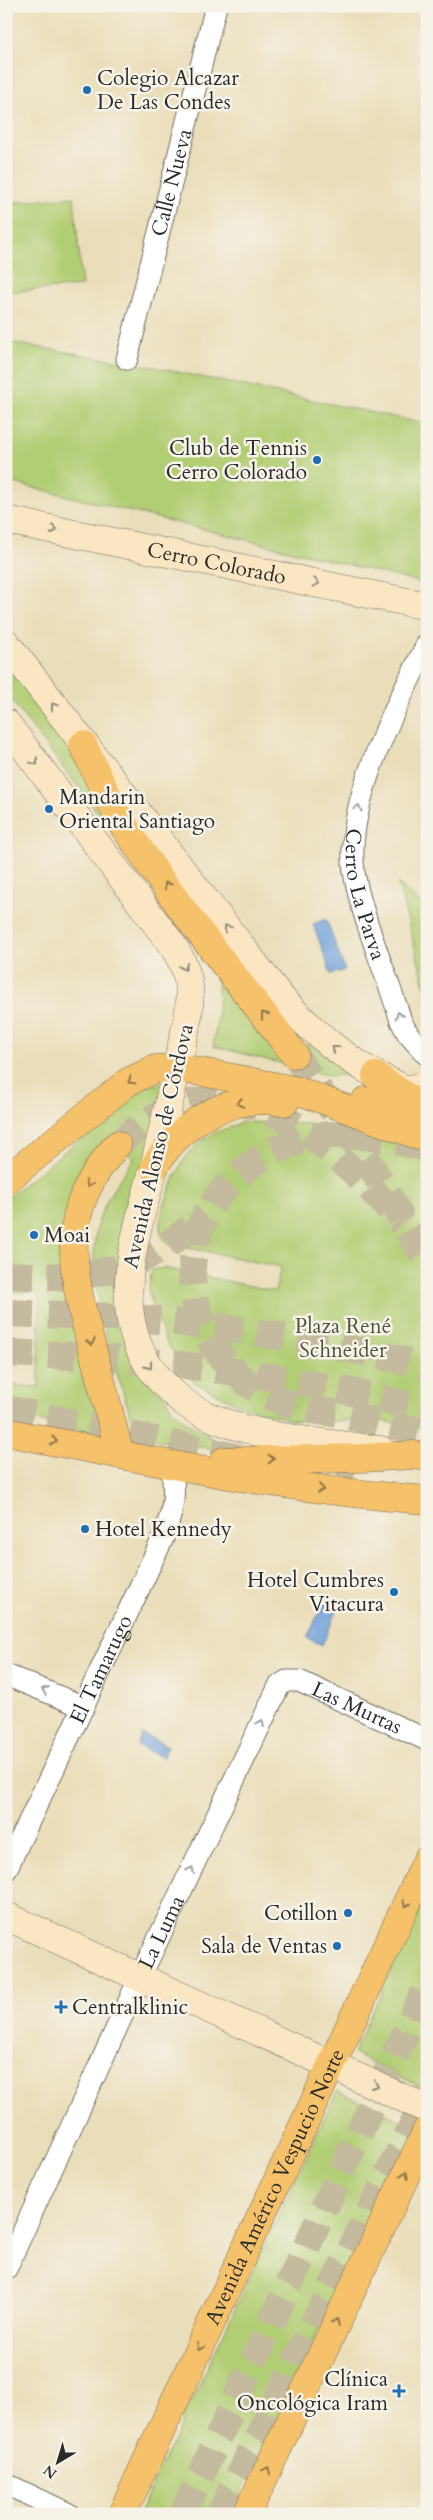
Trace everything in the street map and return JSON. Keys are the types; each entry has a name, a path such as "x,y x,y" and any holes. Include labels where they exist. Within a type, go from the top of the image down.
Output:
{"main road":[{"name":"Cerro Colorado","path":"6,520 427,606"},
{"path":"6,643 83,745 281,998 321,1038 427,1110"},
{"name":"Avenida Alonso de Córdova","path":"6,723 158,926 183,964 189,988 189,999 177,1068 129,1265 127,1302 132,1330 137,1344 157,1377 187,1404 222,1422 288,1437 420,1456"},
{"path":"83,745 101,785 128,832 197,927 294,1054"},
{"path":"6,1180 137,1076 155,1069 177,1068 298,1090 426,1131"},
{"path":"376,1076 419,1091"},
{"path":"154,1167 163,1153 186,1128 216,1110 248,1101 282,1102 426,1131"},
{"path":"117,1145 104,1160 83,1196 74,1234 73,1253 77,1290 120,1455"},
{"path":"6,1432 120,1455 356,1495 427,1500"},
{"path":"170,1463 420,1456"},
{"name":"Avenida Américo Vespucio Norte","path":"122,2514 427,1860"},
{"path":"6,1916 427,2108"},
{"path":"247,2514 427,2130"}],"street":[{"name":"Calle Nueva","path":"127,359 216,6"},
{"name":"Cerro La Parva","path":"427,644 369,773 354,824 352,854 361,899 401,1021 408,1034 427,1055"},
{"name":"El Tamarugo","path":"6,1870 170,1519 174,1505 175,1485 170,1463"},
{"path":"6,1675 84,1706"},
{"name":"Las Murtas","path":"286,1681 298,1681 427,1740"},
{"name":"La Luma","path":"6,2269 140,1977 277,1690 286,1681"},
{"path":"6,2484 69,2514"}],"green space":[{"path":"74,197 82,286 6,292 6,203"},
{"path":"6,342 144,365 427,424 427,584 6,481"},
{"path":"6,656 79,752 127,851 6,693"},
{"path":"398,883 427,910 427,994"},
{"path":"212,960 289,1057 310,1043 348,1070 348,1075 330,1076 213,1046 217,1023 218,993"},
{"path":"169,1083 118,1292 171,1409 188,1424 237,1453 137,1437 106,1336 96,1281 94,1256 98,1223 110,1194 134,1159 112,1138 76,1191 109,1436 6,1414 6,1385 39,1387 39,1293 6,1292 6,1199 147,1086"},
{"name":"Plaza René Schneider","path":"243,1122 317,1124 427,1150 427,1429 371,1419 324,1422 290,1420 239,1405 194,1382 166,1342 148,1291 152,1270 164,1268 275,1291 281,1267 169,1244 160,1231 160,1221 166,1201 175,1177 189,1152 208,1137"},
{"path":"427,1893 427,2090 353,2053"},
{"path":"337,2091 415,2127 231,2514 139,2514"}],"water":[{"path":"326,919 345,970 331,974 313,924"},
{"path":"324,1602 338,1608 322,1645 307,1638"},
{"path":"142,1734 168,1746 163,1757 137,1746"}],"tunnel":[{"path":"294,1054 366,1158 427,1262"},
{"path":"117,1145 158,1115 198,1102 236,1102 272,1113 307,1133 341,1160 403,1224"},
{"path":"425,1147 366,1136 336,1135 306,1139 276,1150 248,1167 236,1177 214,1202 206,1215 197,1238 192,1262 193,1287 198,1311 207,1334 220,1355 236,1373 255,1388 277,1400 300,1407 427,1433"},
{"path":"6,1275 64,1276 89,1274 113,1269 136,1262 158,1250 181,1235 205,1215"},
{"path":"6,1313 134,1318 177,1322 302,1340 427,1366"},
{"path":"6,1353 165,1363 271,1377 323,1386 427,1410"},
{"path":"6,1409 312,1473 351,1486"},
{"path":"183,2514 427,1986"},
{"path":"220,2514 427,2096"}],"place":[{"name":"Colegio Alcazar De Las Condes","path":"87,90"},
{"name":"Club de Tennis Cerro Colorado","path":"317,460"},
{"name":"Mandarin Oriental Santiago","path":"49,809"},
{"name":"Moai","path":"34,1235"},
{"name":"Hotel Kennedy","path":"85,1529"},
{"name":"Hotel Cumbres Vitacura","path":"394,1592"},
{"name":"Cotillon","path":"348,1913"},
{"name":"Sala de Ventas","path":"337,1946"},
{"name":"Centralklinic","path":"61,2007"},
{"name":"Clínica Oncológica Iram","path":"399,2391"}]}
